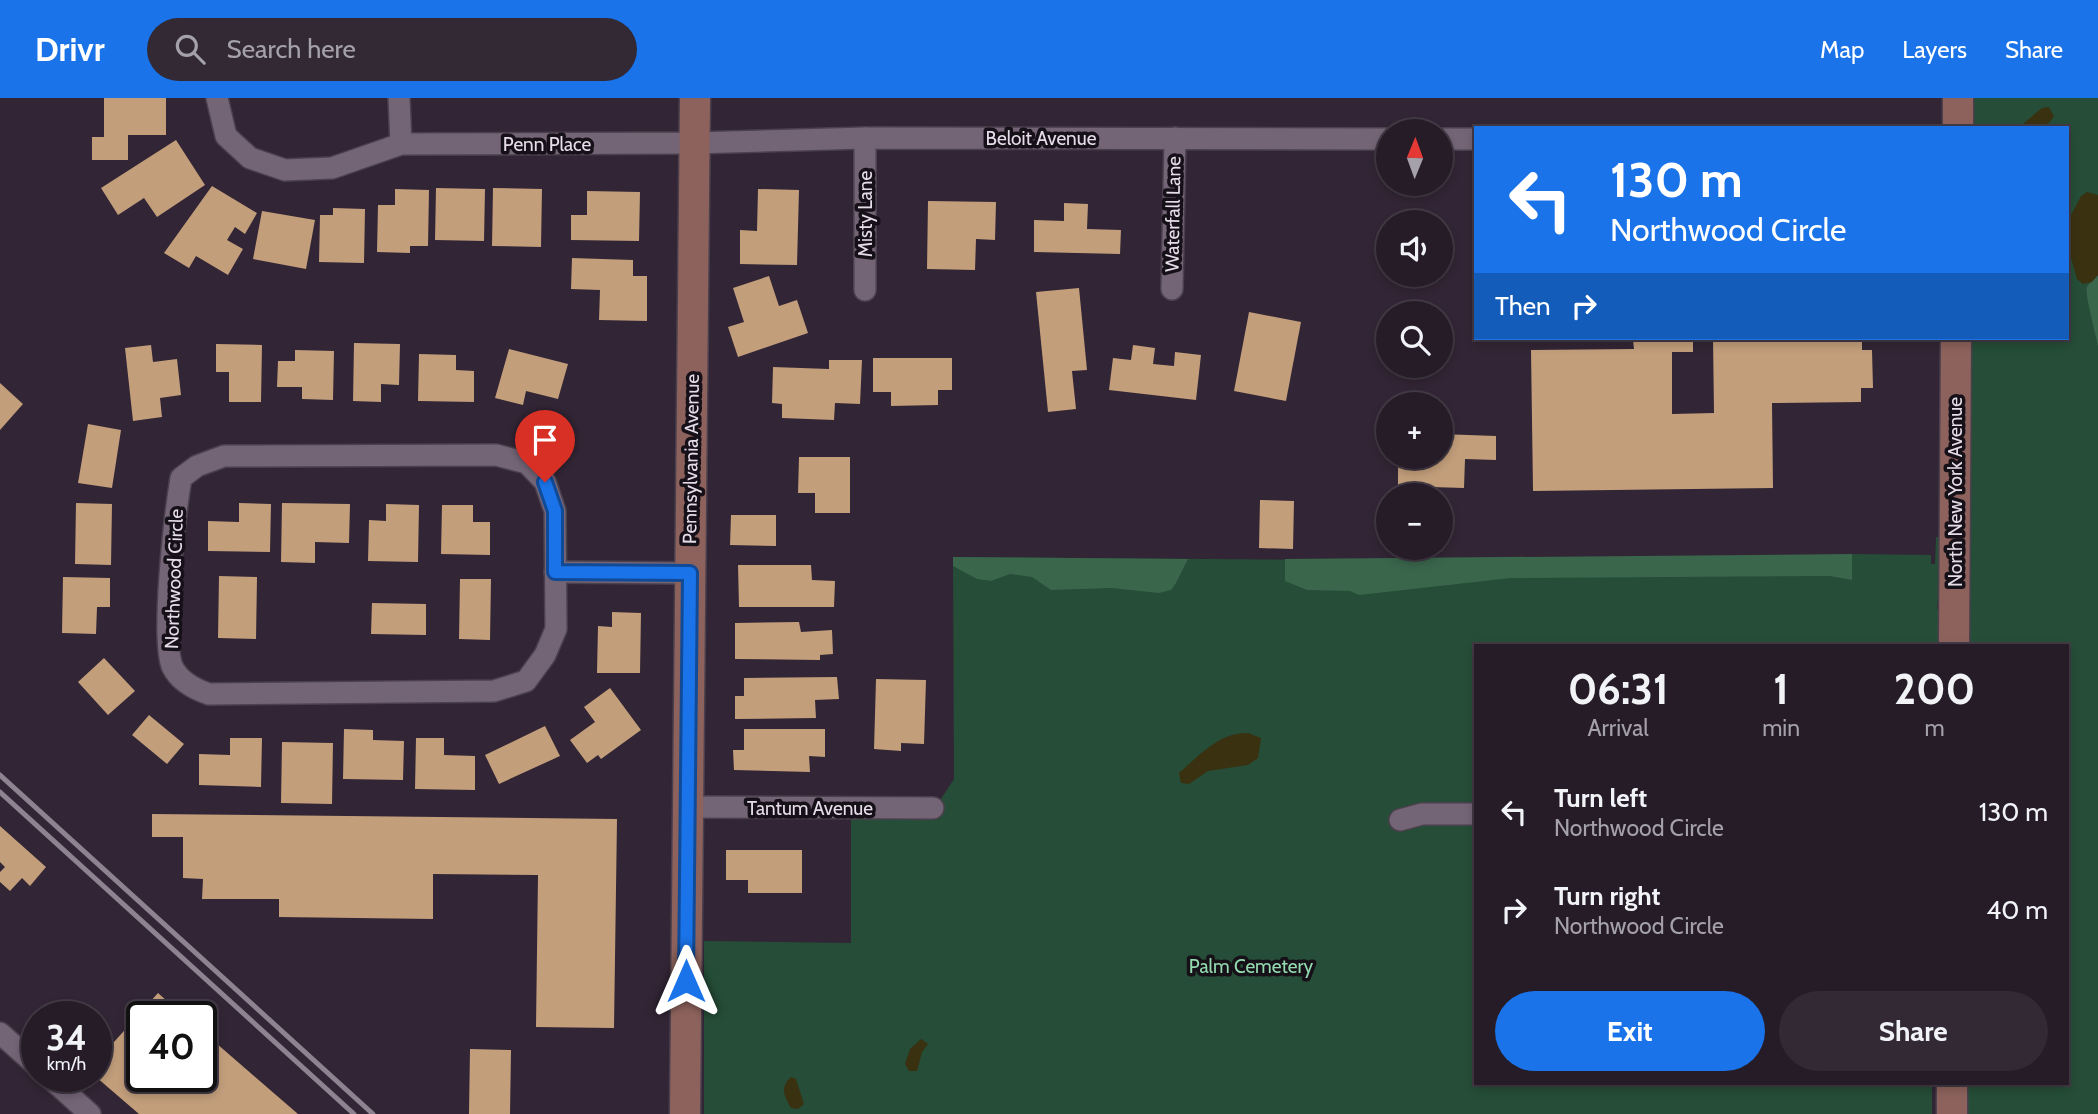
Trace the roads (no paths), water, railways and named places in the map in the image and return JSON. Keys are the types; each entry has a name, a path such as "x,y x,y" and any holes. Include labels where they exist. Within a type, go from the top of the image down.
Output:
{"street":[{"name":"Penn Place","path":"217,98 226,136 250,158 285,170 332,169 401,144 694,143"},
{"path":"399,98 401,144"},
{"name":"Pennsylvania Avenue","path":"685,1114 695,98"},
{"path":"1958,98 1958,126"},
{"name":"Beloit Avenue","path":"694,143 865,138 1376,139"},
{"name":"Misty Lane","path":"865,138 865,290"},
{"name":"Waterfall Lane","path":"1172,289 1175,138"},
{"path":"1453,139 1474,139"},
{"name":"North New York Avenue","path":"1954,644 1956,340"},
{"name":"Northwood Circle","path":"496,455 527,463 545,482 555,511 555,572 556,629 545,655 526,681 494,691 209,694 191,688 173,667 168,641 176,510 181,478 197,466 224,456 496,455"},
{"path":"555,572 690,573"},
{"name":"Tantum Avenue","path":"686,807 933,808"},
{"path":"1401,820 1422,814 1474,814"},
{"path":"0,1034 21,1052"},
{"path":"1952,1085 1952,1114"},
{"path":"66,1092 90,1114"}],"railway":[{"path":"0,775 373,1114"},
{"path":"0,792 354,1114"}],"park label":[{"name":"Palm Cemetery","path":"1251,966"}]}
